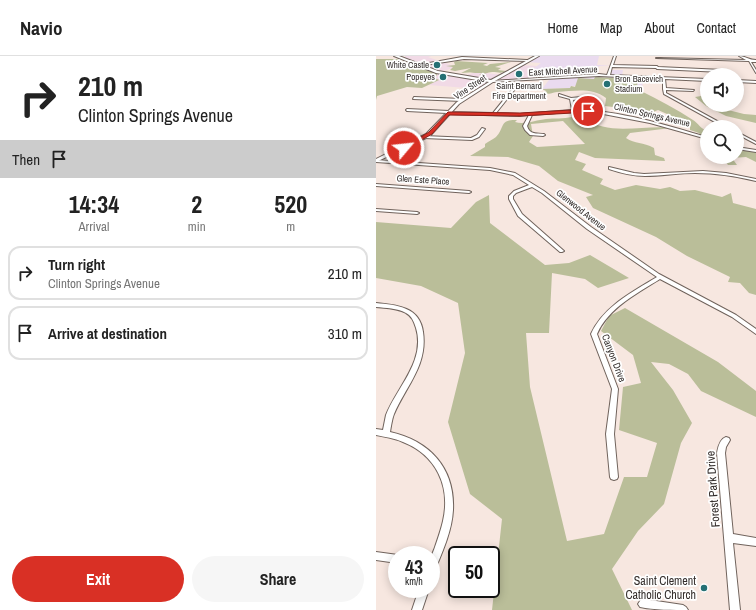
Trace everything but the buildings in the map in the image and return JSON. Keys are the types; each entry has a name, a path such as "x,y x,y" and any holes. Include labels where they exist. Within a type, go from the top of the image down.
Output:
{"main road":[{"path":"396,56 437,72 492,81"},
{"name":"Vine Street","path":"376,161 432,132 448,113 462,100 492,81 537,56"},
{"path":"476,79 487,84"}],"street":[{"path":"419,65 472,56"},
{"path":"608,76 615,56"},
{"path":"740,56 750,61 756,72"},
{"path":"656,78 657,57 756,61"},
{"path":"462,58 527,61"},
{"path":"718,60 721,68"},
{"path":"611,66 700,70"},
{"name":"East Mitchell Avenue","path":"492,81 608,76 700,80"},
{"path":"664,78 664,89 666,94 713,120"},
{"path":"744,81 756,82"},
{"path":"494,114 515,88"},
{"path":"664,89 693,90"},
{"path":"560,95 571,99 591,97"},
{"path":"414,98 462,100"},
{"path":"571,99 574,111"},
{"path":"572,105 589,105"},
{"name":"Clinton Springs Avenue","path":"407,110 494,114 531,114 574,111 601,112 627,116 700,136"},
{"path":"531,114 531,118 525,126 526,130 533,134 543,135"},
{"path":"424,137 472,139 478,136 483,129"},
{"path":"744,137 756,143"},
{"path":"744,149 756,151"},
{"name":"Glenwood Avenue","path":"376,161 497,170 514,174 533,185 589,228 660,277 734,316 756,332"},
{"path":"610,168 639,176 657,176 696,172 729,174 756,180"},
{"path":"533,185 516,192 511,196 511,199 520,215 562,251"},
{"name":"Glen Este Place","path":"377,186 469,192"},
{"path":"376,210 417,213"},
{"name":"Canyon Drive","path":"614,478 610,434 615,389 594,334 598,324 611,312 641,288 660,277"},
{"path":"376,305 397,308 410,313 416,320 421,335 420,354 417,365 390,415 386,433"},
{"path":"376,432 400,436 417,444 433,458 444,476 448,488 449,512 440,546"},
{"name":"Forest Park Drive","path":"726,440 722,446 721,453 735,610"},
{"name":"Forest Park Drive","path":"729,538 756,542"},
{"path":"376,556 388,558"},
{"path":"416,610 421,598"},
{"path":"643,604 683,610"}],"shaded area":[{"path":"405,56 432,56 428,57 457,67 440,72 405,60"},
{"path":"537,56 599,56 597,65 612,65 599,66 596,70 559,71 533,69 541,63 527,62"},
{"path":"521,65 537,66 530,71 536,79 492,81 480,89 429,85 438,80 435,78 438,73 463,76 476,72 504,75"},
{"path":"610,70 623,70 622,76 643,77 642,90 571,86 570,88 542,89 549,80 548,78 608,75"}],"green space":[{"path":"376,59 398,59 413,66 411,67 438,73 435,78 439,80 422,88 407,87 377,96 376,100"},
{"path":"454,62 488,63 483,65 487,66 490,64 511,62 495,67 501,68 498,70 506,71 504,72 490,72 479,75 482,73 461,73 471,68 455,71 450,70 453,67 446,66 455,65"},
{"path":"595,77 624,78 637,82 638,90 642,90 641,91 695,121 700,126 700,134 690,130 690,125 678,121 672,121 667,114 658,110 653,112 658,118 636,110 605,106 606,98 595,92 583,90 548,94 542,93 546,91 542,89 570,88 571,86 575,87 578,78 594,79"},
{"path":"700,96 700,101 695,97"},
{"path":"718,112 736,112 756,115 756,123 744,120 726,116"},
{"path":"578,113 577,118 587,118 595,124 604,127 627,129 662,127 671,128 630,133 626,138 654,148 655,155 664,158 665,161 595,158 579,152 575,160 586,164 582,170 603,179 600,184 615,190 636,185 660,189 670,187 680,191 695,190 722,197 731,193 733,203 756,209 756,295 749,293 740,283 728,282 730,277 687,256 656,237 593,208 586,197 593,195 558,181 539,166 508,157 470,156 485,147 485,144 496,137 507,121 517,120 515,122 527,123 546,119 572,117 571,114","holes":["563,121 585,144 537,147 529,142 533,136 531,124"]},
{"path":"744,149 756,151 756,162 744,157"},
{"path":"489,195 490,223 545,265 569,263 590,255 629,278 598,288 585,279 552,273 549,333 526,333 530,387 567,541 604,534 624,477 647,477 657,443 619,430 623,387 641,383 633,355 601,331 609,316 625,308 718,362 756,391 756,417 701,391 688,374 669,364 651,362 673,390 692,423 681,443 664,504 638,531 612,569 632,610 492,610 493,598 500,598 499,546 502,519 470,494 448,422 465,353 458,303 421,286 376,278 376,222 451,228 476,202"}],"place":[{"name":"White Castle","path":"437,65"},
{"name":"Saint Bernard Fire Department","path":"519,74"},
{"name":"Popeyes","path":"443,77"},
{"name":"Bron Bacevich Stadium","path":"607,84"},
{"name":"Saint Clement Catholic Church","path":"704,588"}],"route":[{"path":"404,148 431,133 448,114 520,115 566,111 588,111"}]}
